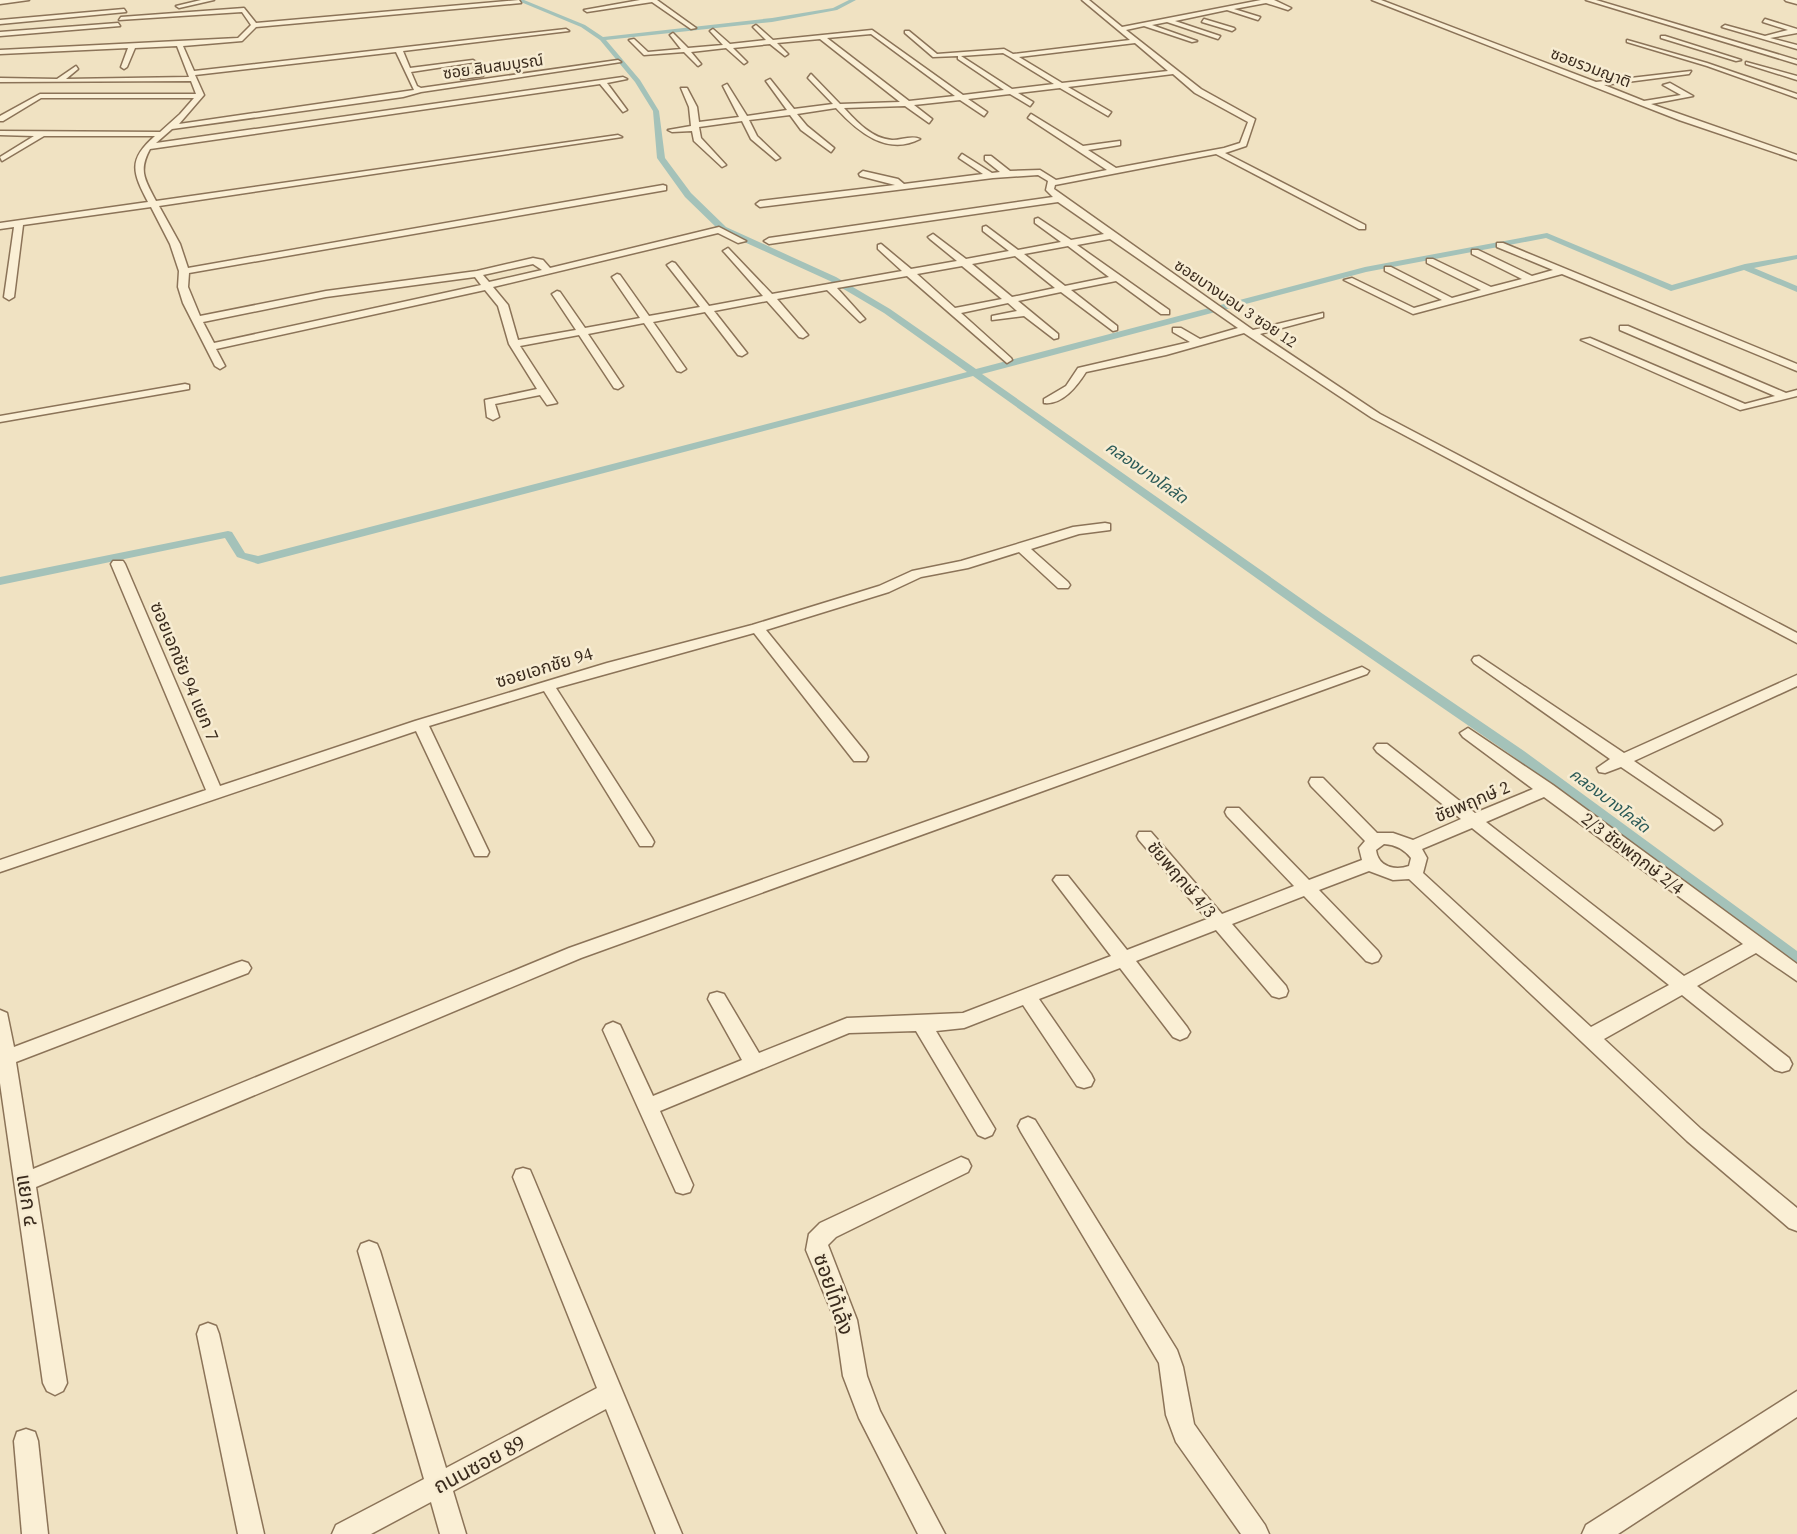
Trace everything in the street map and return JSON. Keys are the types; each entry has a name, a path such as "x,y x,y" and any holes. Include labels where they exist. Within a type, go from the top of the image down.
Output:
{"street":[{"path":"0,2 26,0"},
{"path":"120,20 128,0"},
{"path":"0,34 74,29 211,0"},
{"path":"587,10 652,0 693,28"},
{"path":"1060,199 1048,186 1054,181 1218,152 1243,144 1252,121 1198,91 1085,0"},
{"name":"ซอยรวมญาติ","path":"1375,0 1644,103 1797,158"},
{"path":"1589,0 1796,61"},
{"path":"1788,0 1797,2"},
{"path":"1121,29 1268,1 1288,8"},
{"path":"239,20 320,20 519,2"},
{"path":"1247,5 1275,13"},
{"path":"482,6 488,15"},
{"path":"320,20 324,7"},
{"path":"1227,9 1258,18"},
{"path":"0,22 82,18 158,20 244,10 252,22"},
{"path":"428,11 433,21"},
{"path":"1206,12 1241,23"},
{"path":"400,14 405,23"},
{"path":"1187,16 1232,29"},
{"path":"1110,20 1122,18"},
{"path":"1166,20 1218,37"},
{"path":"1766,21 1797,31"},
{"path":"0,52 237,40 246,34 252,22"},
{"path":"1144,24 1194,41"},
{"path":"756,27 785,54"},
{"path":"1725,27 1797,47"},
{"path":"69,36 74,29"},
{"path":"30,38 36,31"},
{"path":"0,80 166,81 398,48 566,31"},
{"path":"713,31 744,62"},
{"path":"632,40 644,53 858,31 875,33 984,114"},
{"path":"1674,55 1797,31"},
{"path":"906,32 935,56 995,50 1012,56 1108,114"},
{"path":"246,34 259,34"},
{"path":"673,35 698,64"},
{"path":"820,36 929,121"},
{"path":"1662,37 1738,60"},
{"path":"1012,56 1137,41"},
{"path":"1629,41 1797,96"},
{"path":"179,44 201,92 171,127 147,147 141,155 139,172 153,206 175,244 184,271 183,287 196,320 220,366"},
{"path":"124,67 132,46"},
{"path":"49,58 60,48"},
{"path":"398,48 416,87"},
{"path":"404,63 417,57"},
{"path":"960,58 1030,104"},
{"path":"171,127 403,95 416,87 480,75 475,65 366,62"},
{"name":"ซอย สินสมบูรณ์","path":"416,87 618,62"},
{"path":"1748,63 1797,78"},
{"path":"0,74 10,68"},
{"path":"25,80 44,68"},
{"path":"59,81 76,68"},
{"path":"93,81 110,69"},
{"path":"115,93 144,69"},
{"path":"672,130 838,106 906,104 1175,72"},
{"path":"1596,84 1689,72"},
{"path":"811,76 853,122 881,141 916,139"},
{"path":"147,147 623,79"},
{"path":"152,93 166,81"},
{"path":"770,81 804,128 831,150"},
{"path":"602,82 623,110"},
{"path":"1644,103 1689,96 1667,85"},
{"path":"1777,89 1797,85"},
{"path":"727,86 738,101 743,119 754,136 776,158"},
{"path":"684,90 693,107 697,139 722,165"},
{"path":"1626,96 1642,92"},
{"path":"0,119 40,96 199,96"},
{"path":"20,106 47,107"},
{"path":"1031,116 1116,172"},
{"path":"0,132 164,134"},
{"path":"2,159 43,133"},
{"path":"0,226 618,137"},
{"path":"1082,149 1117,143"},
{"path":"1218,152 1362,227"},
{"path":"962,156 990,175"},
{"path":"988,158 1009,175"},
{"path":"760,204 990,175 1040,172 1054,181"},
{"path":"863,174 895,181 903,187"},
{"path":"184,271 663,188"},
{"path":"769,241 1060,199"},
{"name":"ซอยบางบอน 3 ซอย 12","path":"1060,199 1208,304 1376,416 1797,639"},
{"path":"1038,221 1165,312"},
{"path":"9,297 19,225"},
{"path":"986,229 1113,328"},
{"path":"210,347 489,286 719,230 741,241"},
{"path":"514,344 1110,236"},
{"path":"933,237 1054,336"},
{"path":"1500,245 1797,368"},
{"path":"881,247 1007,360"},
{"path":"728,251 803,335"},
{"path":"1475,252 1530,279"},
{"path":"0,261 14,258"},
{"path":"196,320 326,294 477,274 537,261 549,272"},
{"path":"1430,261 1490,290"},
{"path":"672,265 742,353"},
{"path":"1388,269 1451,301"},
{"path":"1349,280 1406,311 1562,271"},
{"path":"477,274 503,305 514,344 551,403"},
{"path":"617,277 681,369"},
{"path":"952,312 1117,278"},
{"path":"833,286 860,319"},
{"path":"556,294 618,386"},
{"path":"996,318 1024,313"},
{"path":"1048,401 1070,388 1082,370 1320,315"},
{"path":"1624,328 1787,394"},
{"path":"1177,330 1199,343"},
{"path":"1586,340 1735,405 1752,407 1787,394 1797,383"},
{"path":"0,419 185,387"},
{"path":"493,417 489,402 544,391"},
{"name":"ซอยเอกชัย 94","path":"0,866 420,724 757,628 884,589 917,574 963,565 1078,530 1105,527"},
{"path":"1020,546 1063,585"},
{"name":"ซอยเอกชัย 94 แยก 7","path":"118,564 215,792"},
{"path":"757,628 860,757"},
{"path":"1479,660 1714,824"},
{"path":"25,1182 575,953 1362,671"},
{"path":"1605,768 1797,680"},
{"path":"548,686 646,842"},
{"path":"420,724 481,852"},
{"name":"2/3 ชัยพฤกษ์ 2/4","path":"1468,733 1797,974"},
{"path":"1382,748 1783,1064"},
{"path":"1317,782 1374,840"},
{"name":"ชัยพฤกษ์ 2","path":"1412,847 1547,789"},
{"path":"1233,812 1372,956"},
{"name":"ชัยพฤกษ์ 4/3","path":"1145,836 1279,991"},
{"path":"1389,838 1412,847 1419,864 1412,872 1391,874 1371,863 1367,848 1374,840 1389,838"},
{"path":"650,1106 847,1026 873,1022 922,1024 964,1020 1371,863"},
{"path":"1412,872 1694,1135 1797,1221"},
{"path":"1062,880 1180,1032"},
{"path":"1589,1038 1757,944"},
{"path":"6,1058 242,968"},
{"path":"1027,996 1084,1080"},
{"path":"717,999 755,1064"},
{"name":"แยก ๔","path":"0,1018 55,1382"},
{"path":"922,1024 985,1129"},
{"path":"613,1030 650,1106 683,1185"},
{"path":"1028,1126 1169,1358 1176,1380 1180,1424 1256,1534"},
{"name":"ซอยไท้เล้ง","path":"932,1534 871,1418 855,1376 846,1320 817,1250 817,1241 828,1230 961,1166"},
{"path":"523,1177 669,1534"},
{"path":"369,1251 453,1534"},
{"path":"208,1334 251,1534"},
{"name":"ถนนซอย 89","path":"345,1534 612,1393"},
{"path":"1595,1534 1797,1404"},
{"path":"26,1441 34,1534"}],"waterway":[{"name":"คลองบางโคลัด","path":"519,0 583,26 602,39"},
{"path":"602,39 772,20 835,9 853,0"},
{"name":"คลองบางโคลัด","path":"602,39 638,81 656,111 661,158 688,195 723,229 833,279 887,311 974,373"},
{"path":"974,373 1365,270 1547,235 1671,288 1745,267"},
{"path":"1745,267 1797,257"},
{"path":"1745,267 1797,289"},
{"path":"0,581 228,534 241,555 258,560 974,373"},
{"name":"คลองบางโคลัด","path":"974,373 1319,617 1519,754 1797,960"}]}
